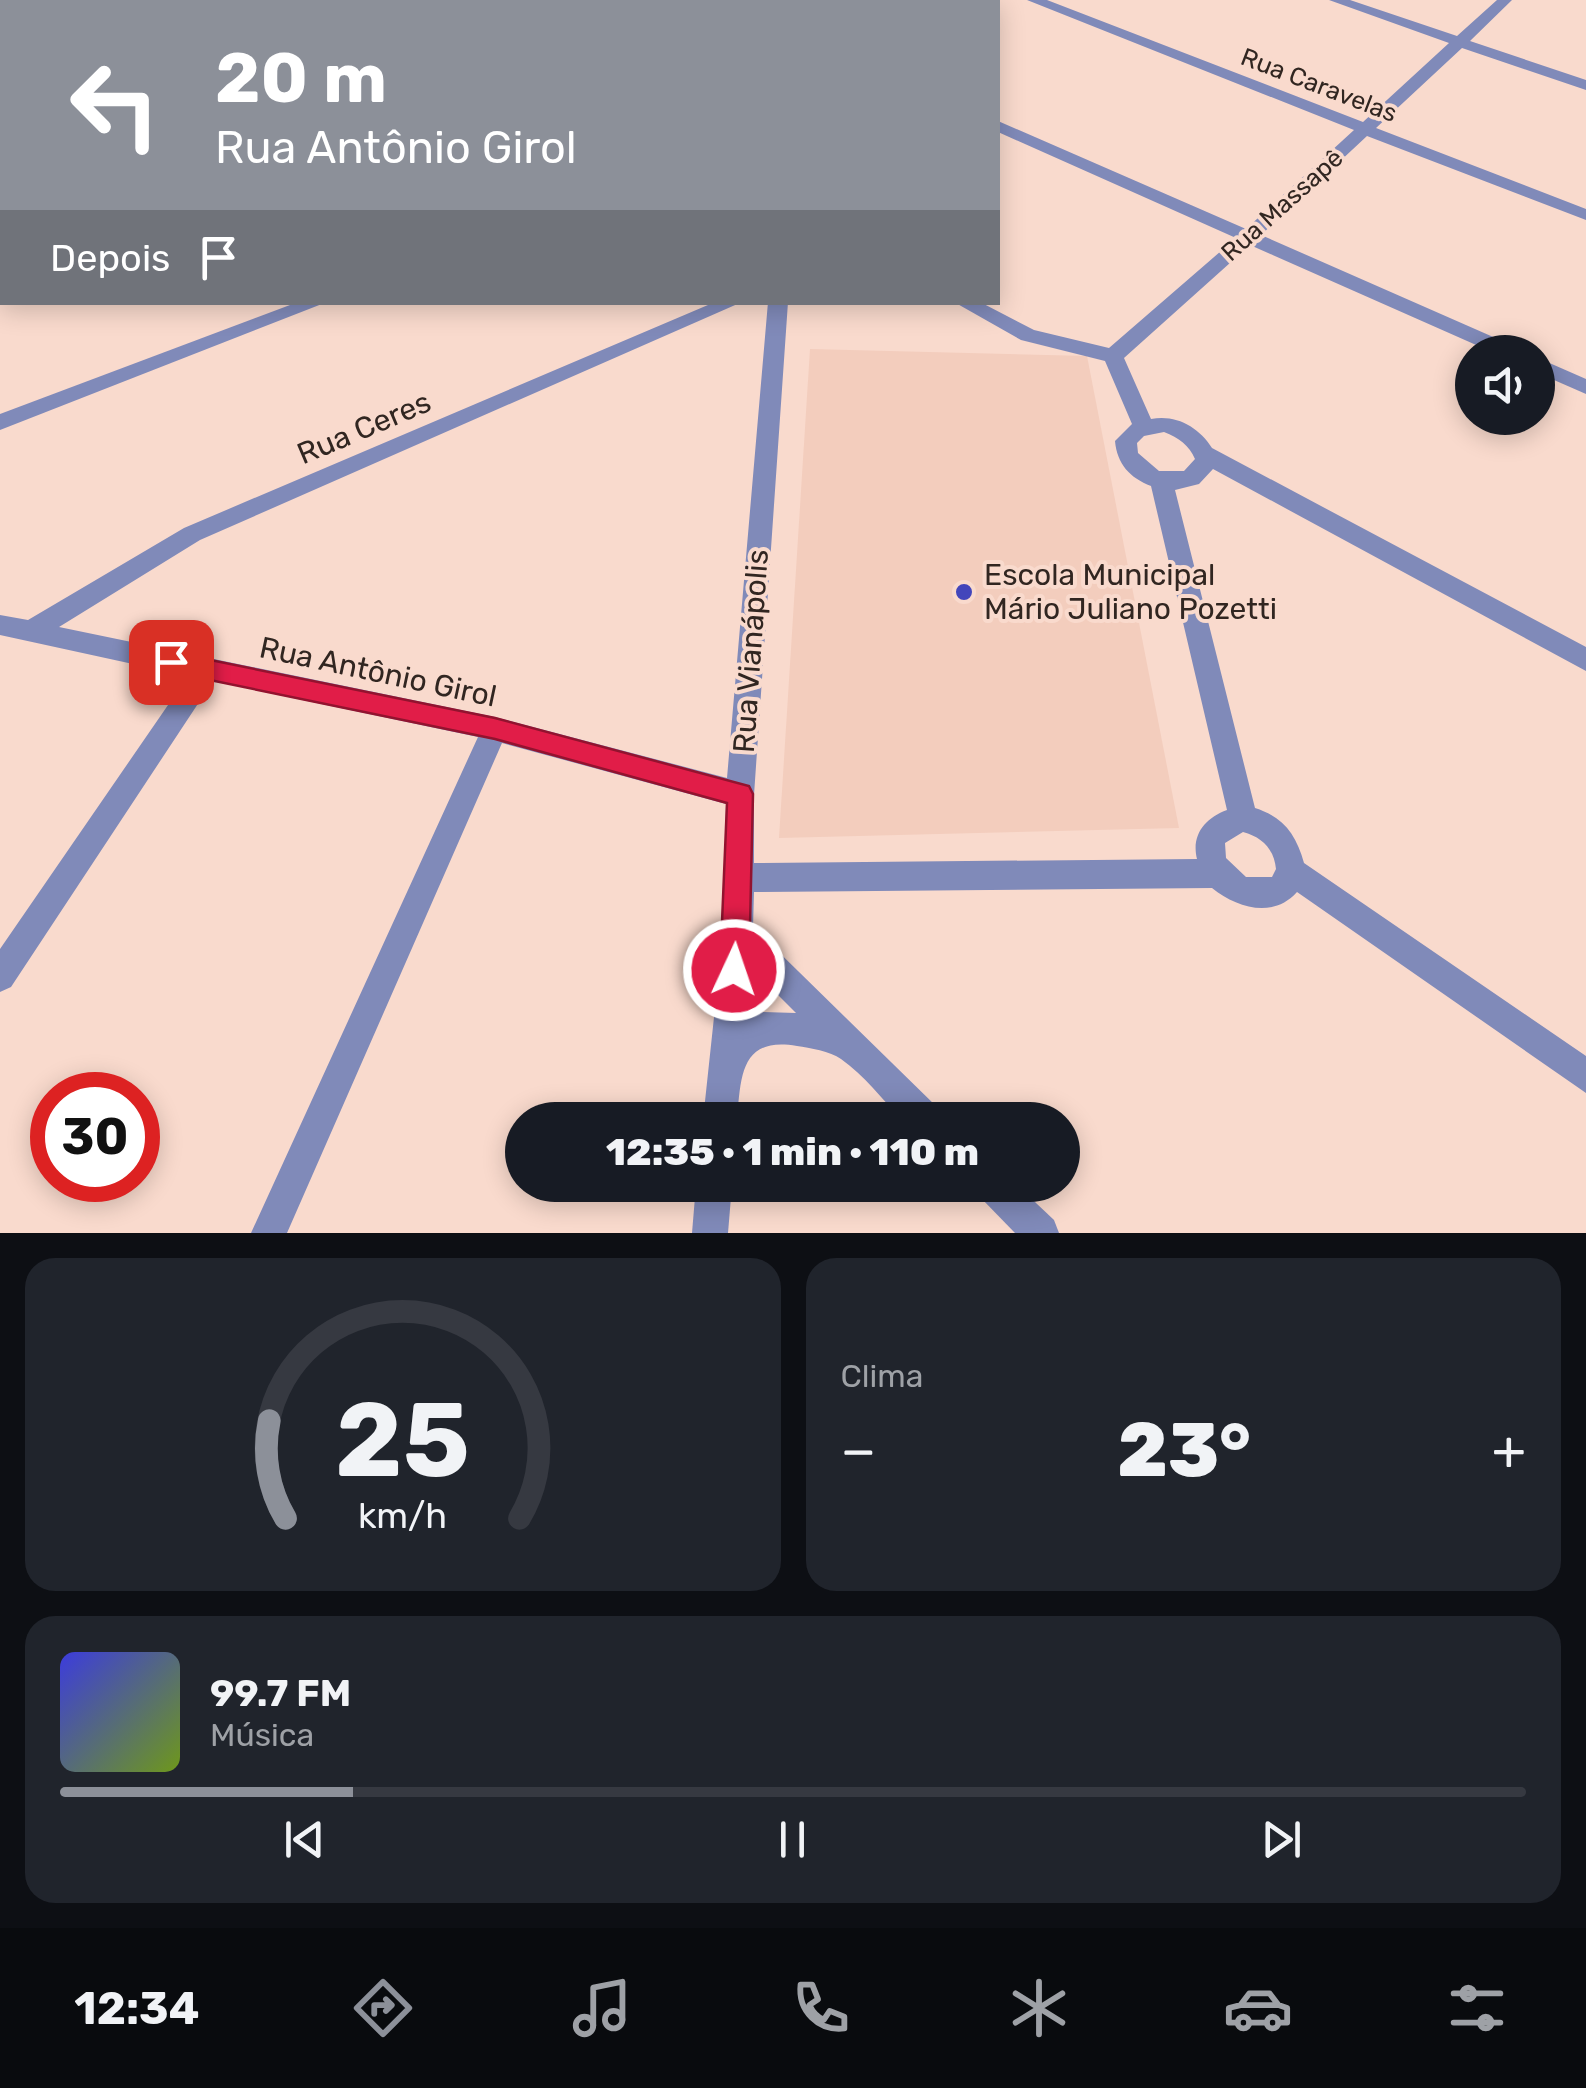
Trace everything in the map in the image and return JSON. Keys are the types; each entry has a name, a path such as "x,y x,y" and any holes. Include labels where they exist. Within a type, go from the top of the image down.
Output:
{"street":[{"name":"Rua Caravelas","path":"1034,0 1586,215"},
{"path":"1336,0 1586,85"},
{"name":"Rua Massapê","path":"1113,356 1250,236 1456,41 1505,0"},
{"path":"1000,127 1471,335"},
{"path":"248,305 259,324"},
{"path":"0,422 310,305"},
{"name":"Rua Ceres","path":"31,630 192,534 725,305"},
{"name":"Rua Vianápolis","path":"722,1102 738,934 740,794 778,305"},
{"path":"968,305 1028,335 1113,356 1143,425"},
{"path":"1555,373 1586,387"},
{"path":"1164,424 1185,431 1202,444 1205,454 1207,461 1199,474 1181,482 1161,481 1141,473 1127,460 1123,446 1128,433 1143,425 1164,424"},
{"path":"1205,454 1586,660"},
{"path":"1161,481 1243,818"},
{"name":"Rua Antônio Girol","path":"0,625 495,728 740,794"},
{"path":"0,976 206,670"},
{"path":"269,1233 495,728"},
{"path":"1243,818 1264,824 1281,839 1290,858 1290,870 1290,877 1279,891 1260,896 1236,889 1218,873 1208,852 1211,834 1224,821 1243,818"},
{"path":"1290,870 1586,1076"},
{"path":"736,878 1218,873"},
{"path":"738,934 908,1102"},
{"path":"724,1079 740,1042 759,1030 779,1027 849,1044"},
{"path":"710,1233 713,1202"},
{"path":"1009,1202 1041,1233"}],"shaded area":[{"name":"Escola Municipal Mário Juliano Pozetti","path":"810,349 1087,356 1179,828 779,838"}],"place":[{"name":"Escola Municipal Mário Juliano Pozetti","path":"964,592"}],"route":[{"path":"171,662 495,728 740,794 734,970"}]}
